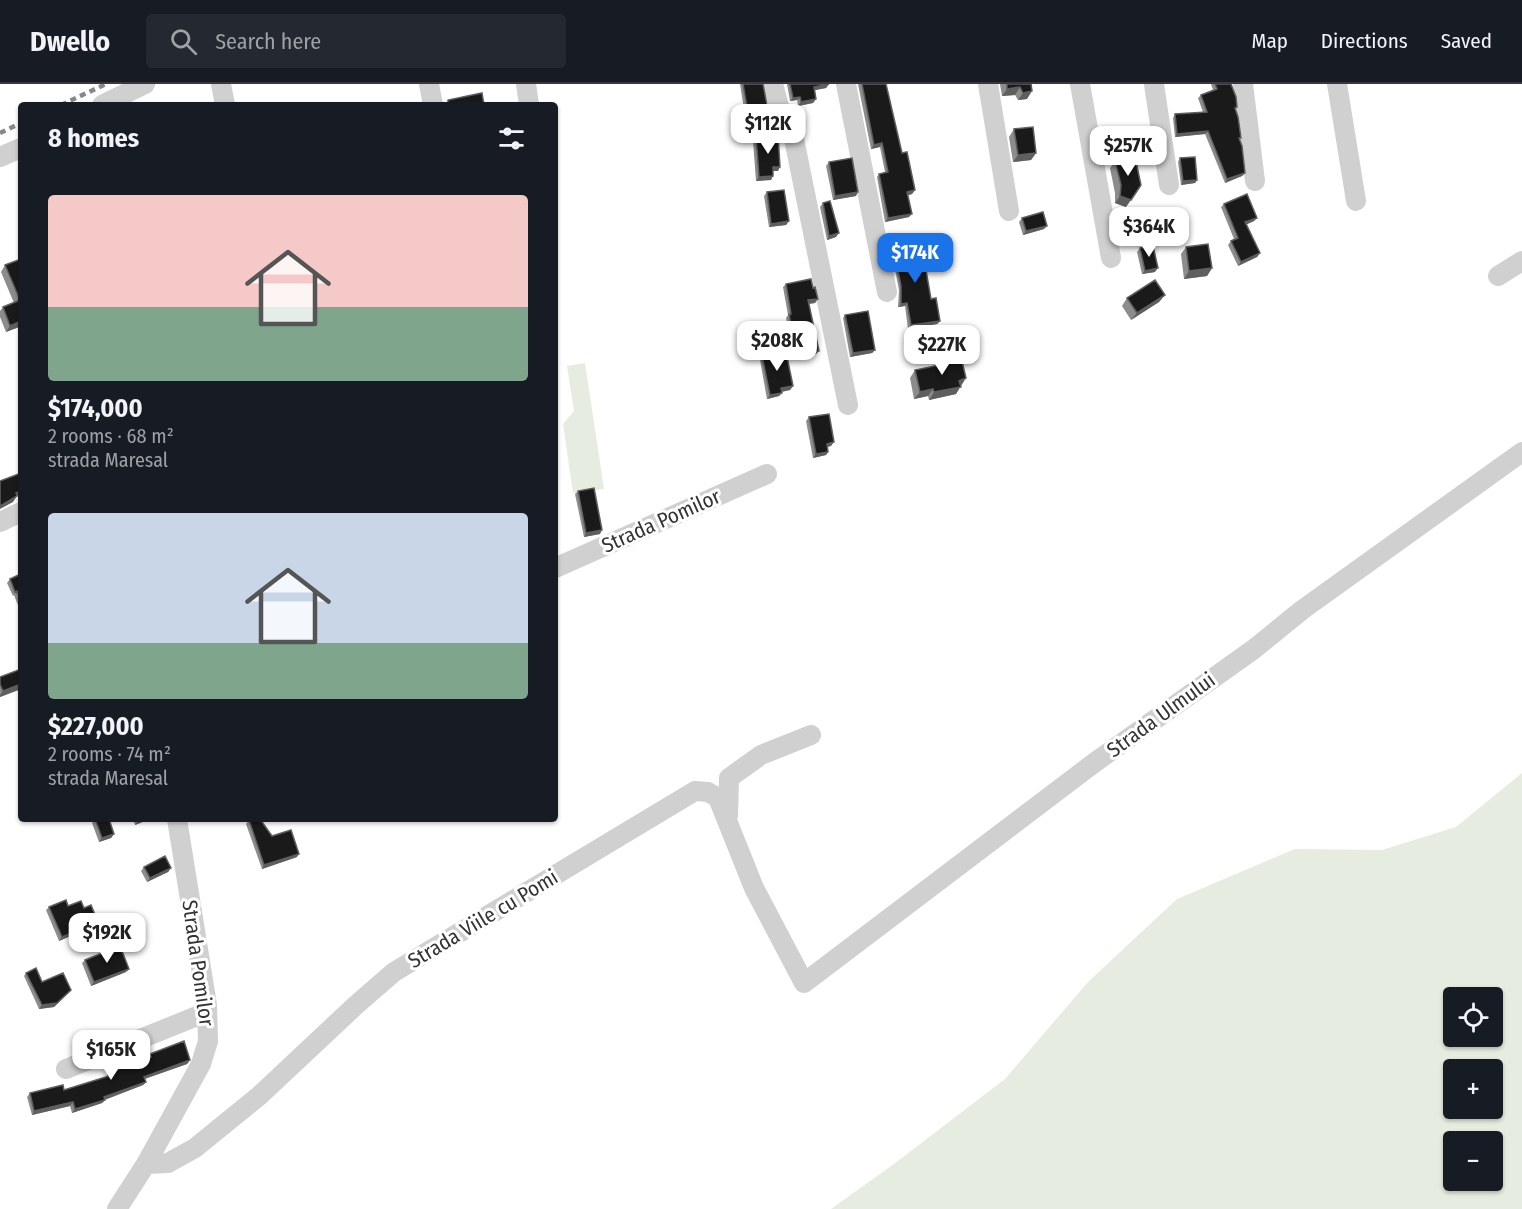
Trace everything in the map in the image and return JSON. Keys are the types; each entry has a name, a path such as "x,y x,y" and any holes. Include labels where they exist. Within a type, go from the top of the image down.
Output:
{"street":[{"path":"108,102 146,84"},
{"path":"221,84 224,102"},
{"path":"429,84 432,102"},
{"path":"526,84 529,102"},
{"path":"773,84 780,110 789,122 793,134 848,405"},
{"path":"846,84 887,292"},
{"path":"988,84 1009,211"},
{"path":"1080,84 1111,258"},
{"path":"1154,84 1169,185"},
{"path":"1243,84 1255,181"},
{"path":"1337,84 1356,201"},
{"path":"0,157 18,149"},
{"path":"1498,276 1522,261"},
{"name":"Strada Ulmului","path":"728,821 754,888 804,983 1094,763 1254,649 1302,610 1522,452"},
{"name":"Strada Pomilor","path":"558,567 767,474"},
{"path":"0,522 18,513"},
{"name":"Strada Viile cu Pomi","path":"146,1164 168,1163 195,1148 259,1096 394,972 698,791 718,776 729,778 761,756 811,735"},
{"path":"728,821 729,778"},
{"path":"698,791 708,792 718,798 728,821"},
{"name":"Strada Pomilor","path":"146,1164 201,1064 208,1041 207,1012 177,822"},
{"path":"66,1069 207,1012"},
{"path":"117,1209 146,1164"}],"shaded area":[{"path":"585,363 604,489 573,493 563,424 574,411 567,366"},
{"path":"1522,773 1522,1209 831,1209 1005,1079 1088,982 1177,899 1295,849 1382,850 1456,827"}],"building":[{"path":"743,84 763,84 767,105 761,106 762,116 749,118"},
{"path":"790,84 829,84 814,87 816,99 801,102 800,97 793,98"},
{"path":"862,84 886,84 902,153 907,152 915,190 907,192 912,214 888,218 879,174 888,172 882,143 874,145"},
{"path":"1007,84 1031,84 1032,91 1023,93 1020,87 1007,89"},
{"path":"1215,84 1231,84 1236,97 1237,107 1235,108 1245,173 1227,179 1208,131 1177,134 1175,114 1207,112 1201,95 1217,89"},
{"path":"482,93 484,102 448,102 448,100"},
{"path":"1033,127 1036,153 1018,155 1014,129"},
{"path":"778,135 780,167 773,167 773,176 759,177 756,137"},
{"path":"1135,157 1141,185 1131,200 1120,196 1121,185 1115,161"},
{"path":"1195,157 1197,180 1183,181 1180,158"},
{"path":"852,158 858,192 835,196 829,162"},
{"path":"784,190 789,221 771,224 767,192"},
{"path":"1247,194 1257,218 1245,222 1260,253 1241,262 1231,241 1238,238 1224,204"},
{"path":"830,201 839,233 829,236 823,203"},
{"path":"1043,212 1047,226 1026,231 1022,218"},
{"path":"921,241 931,299 936,298 940,321 911,325 907,303 901,304 901,286 893,246"},
{"path":"1208,244 1212,268 1189,271 1186,247"},
{"path":"1153,246 1158,268 1145,271 1140,248"},
{"path":"18,260 18,295 5,265"},
{"path":"811,279 818,299 808,300 819,351 797,355 786,284"},
{"path":"1155,280 1165,295 1137,313 1127,298"},
{"path":"18,301 18,322 10,326 3,307"},
{"path":"868,311 875,350 853,353 845,315"},
{"path":"786,352 793,386 781,388 782,393 770,395 762,356"},
{"path":"961,357 966,378 959,381 961,387 920,392 915,370 945,364 944,360"},
{"path":"829,414 834,442 827,444 828,452 816,454 809,417"},
{"path":"18,474 17,496 0,506 0,481"},
{"path":"594,488 602,530 586,533 578,491"},
{"path":"18,575 18,594 17,591 15,592 10,579"},
{"path":"18,670 18,685 3,691 0,677"},
{"path":"96,822 110,822 114,834 102,838"},
{"path":"250,822 262,822 272,836 291,830 299,854 264,865"},
{"path":"165,856 171,868 150,878 144,867"},
{"path":"66,900 68,906 81,901 84,908 91,905 98,922 62,937 49,907"},
{"path":"120,946 129,969 94,982 85,960"},
{"path":"36,968 42,982 63,973 71,990 57,1003 42,1005 26,973"},
{"path":"184,1041 190,1060 144,1077 146,1082 104,1097 105,1100 75,1109 73,1102 34,1111 30,1093 63,1085 64,1090 109,1076 108,1073 151,1057 150,1054"}],"railway":[{"path":"67,102 106,84"},
{"path":"0,133 18,124"}]}
